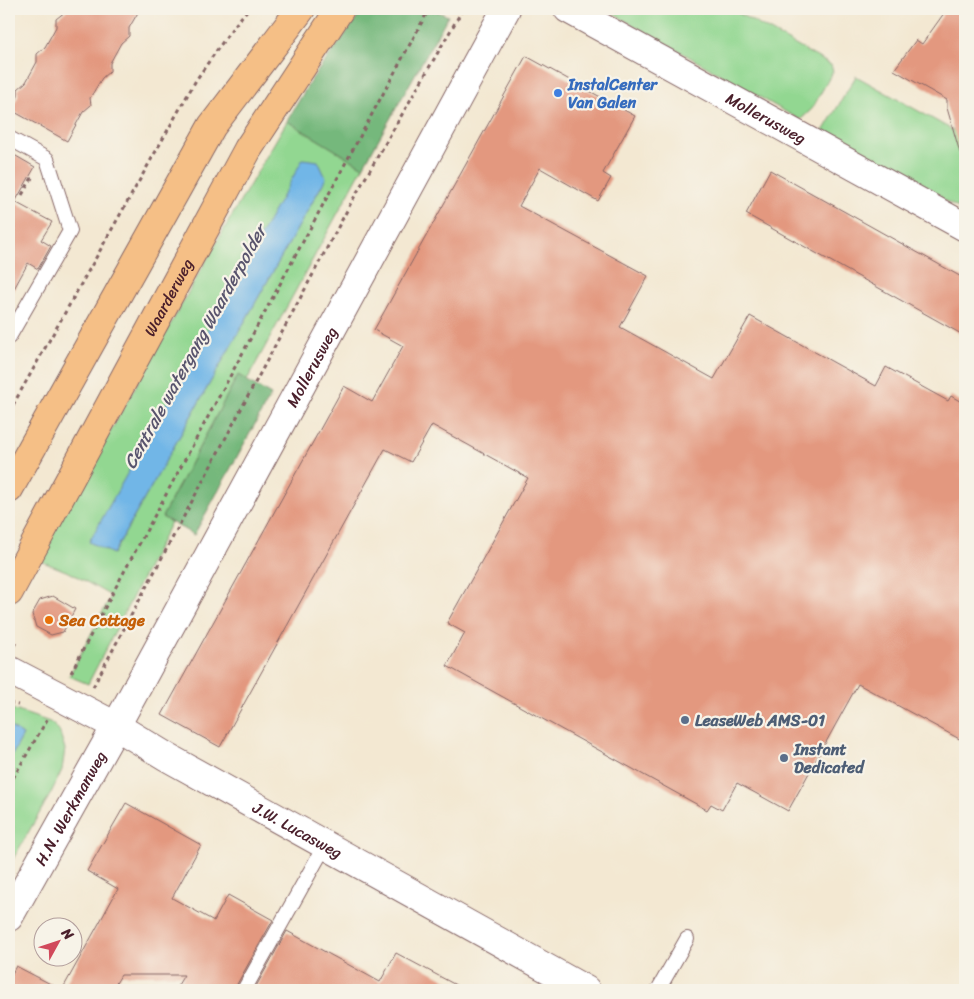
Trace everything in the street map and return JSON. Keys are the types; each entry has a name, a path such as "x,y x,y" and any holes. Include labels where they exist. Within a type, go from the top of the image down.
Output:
{"main road":[{"path":"9,489 212,126 300,9"},
{"name":"Waarderweg","path":"9,592 248,149 340,9"}],"street":[{"name":"Mollerusweg","path":"116,726 506,9"},
{"name":"Mollerusweg","path":"568,9 965,227"},
{"name":"J.W. Lucasweg","path":"9,670 116,726 167,757 586,990"},
{"name":"H.N. Werkmanweg","path":"9,917 116,726"}],"lane":[{"path":"9,138 46,159 70,231 9,337"},
{"path":"244,990 325,845"},
{"path":"658,990 686,939"}],"path":[{"path":"9,412 196,80 248,9"},
{"path":"68,678 429,9"},
{"path":"90,692 352,201 463,9"},
{"path":"9,785 49,715"}],"green space":[{"path":"364,9 432,9 448,16 363,167 287,121 311,80"},
{"path":"605,9 731,9 831,65 833,71 812,109 800,120"},
{"path":"856,76 965,137 965,204 962,210 822,133"},
{"path":"287,121 363,167 247,380 238,375 162,517 171,522 88,684 69,676 111,596 71,573 38,560 216,243","holes":["317,161 326,178 113,554 90,542"]},
{"path":"238,375 271,395 194,535 162,517"},
{"path":"9,708 50,722 59,730 65,749 62,770 51,793 9,866 9,761 23,735 9,726"}],"water":[{"path":"303,159 318,161 326,178 113,554 89,542"},
{"path":"9,726 23,735 9,761"}],"building":[{"path":"67,9 140,9 129,28 129,36 121,43 110,63 110,71 102,78 90,98 91,105 83,112 67,141 11,110 18,96 18,89 26,82 37,62 37,54 45,47 56,27 56,19"},
{"path":"947,9 965,9 965,152 960,153 947,108 947,100 894,70 916,40 922,44"},
{"path":"526,56 635,116 603,173 611,178 598,201 540,168 519,206 648,276 620,327 714,379 750,316 876,386 886,367 948,401 951,396 965,404 965,742 858,684 788,811 737,783 722,810 711,804 707,810 447,666 465,633 447,623 528,478 432,425 411,462 385,449 220,747 162,715 344,386 372,402 403,346 374,330"},
{"path":"9,152 35,167 15,202 52,222 41,240 51,246 38,269 28,263 9,298"},
{"path":"770,170 965,279 965,336 746,214"},
{"path":"53,596 75,609 63,632 51,635 36,627 32,614 40,600"},
{"path":"126,803 201,845 172,898 214,921 228,895 273,920 235,990 175,990 184,975 121,975 112,990 62,990 75,966 82,966 82,954 118,889 87,871"},
{"path":"287,931 380,982 396,953 465,990 254,990"},
{"path":"16,966 62,990 9,990 9,979"}],"place":[{"name":"InstalCenter Van Galen","path":"558,93"},
{"name":"Sea Cottage","path":"49,620"},
{"name":"LeaseWeb AMS-01","path":"685,720"},
{"name":"Instant Dedicated","path":"784,758"}],"water label":[{"name":"Centrale watergang Waarderpolder","path":"195,347"}]}
